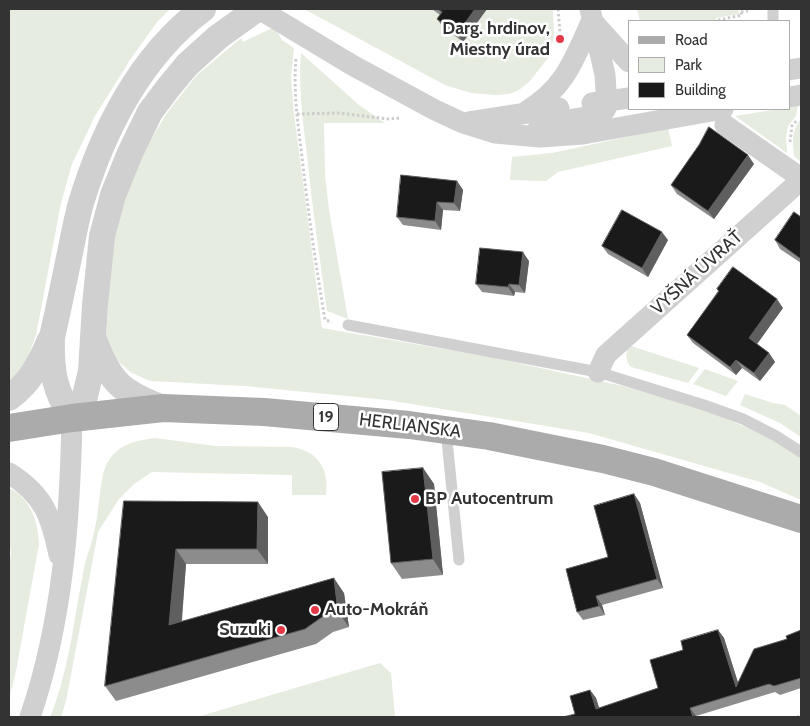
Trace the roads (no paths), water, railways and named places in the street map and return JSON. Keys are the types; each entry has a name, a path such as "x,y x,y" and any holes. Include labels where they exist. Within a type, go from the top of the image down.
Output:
{"main road":[{"name":"HERLIANSKA","path":"9,428 72,418 163,408 264,412 409,425 489,436 602,458 654,472 801,518"}],"street":[{"path":"30,717 50,646 62,573 69,514 72,418 88,386 92,364 94,305 102,236 113,195 150,112 187,65 218,37 258,9 352,65 420,102 463,123 495,133 540,137 583,134 668,119 724,117"},
{"path":"590,12 605,37 628,61"},
{"path":"590,12 606,75 613,89 625,102"},
{"path":"523,114 539,104 570,69 590,12"},
{"path":"72,418 54,383 52,337 80,204 103,140 127,97 161,46 196,14"},
{"path":"463,123 625,102"},
{"path":"463,123 495,128 522,128 597,115 605,110 607,106 625,102"},
{"path":"645,110 668,119"},
{"name":"VYŠNÁ ÚVRAŤ","path":"598,372 606,355 801,179 724,117"},
{"path":"9,398 26,383 36,370 52,337"},
{"path":"93,337 105,366 116,383 141,400 163,408"},
{"path":"9,474 32,490 41,502 55,534 62,573"}],"lane":[{"path":"348,325 598,372 743,419 776,436 801,452"},
{"path":"446,430 459,560"}],"place":[{"name":"Darg. hrdinov, Miestny úrad","path":"560,39"},
{"name":"BP Autocentrum","path":"415,499"},
{"name":"Auto-Mokráň","path":"315,610"},
{"name":"Suzuki","path":"281,630"}]}
